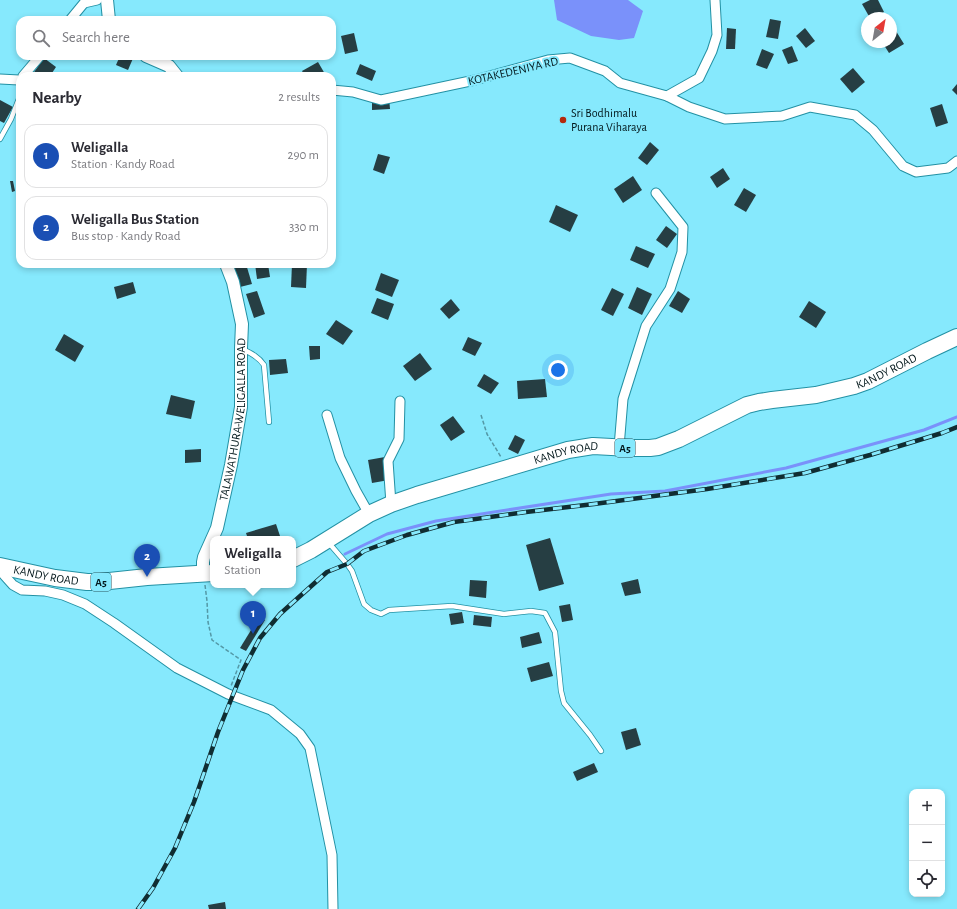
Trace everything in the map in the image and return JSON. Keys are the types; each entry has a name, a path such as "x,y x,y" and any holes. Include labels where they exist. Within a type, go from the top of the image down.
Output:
{"highway":[{"name":"KANDY ROAD","path":"296,558 327,541 369,514 391,504 417,495 568,450 598,446 658,447 678,439 747,405 765,401 816,395 868,381 957,337"},
{"name":"KANDY ROAD","path":"0,566 55,578 87,582 208,573"}],"street":[{"path":"73,16 84,3 97,0"},
{"path":"107,0 109,16"},
{"path":"667,96 699,78 712,51 717,35 715,0"},
{"name":"KOTAKEDENIYA RD","path":"336,90 353,92 381,100 475,80 548,60 570,58 605,71 620,83 667,96 689,107 725,119 782,116 810,106 855,115 872,130 903,166 916,172 948,168 957,161"},
{"path":"27,72 37,60"},
{"path":"155,60 169,66 173,72"},
{"path":"0,79 16,80"},
{"path":"619,447 623,399 646,326 670,289 682,252 683,227 656,193"},
{"name":"TALAWATHURA-WELIGALLA ROAD","path":"213,536 217,528 231,464 241,407 242,324 233,282 228,268"},
{"path":"391,504 388,461 398,439 400,401"},
{"path":"327,415 340,458 369,514"},
{"name":"TALAWATHURA-WELIGALLA ROAD","path":"208,573 202,562 210,544"},
{"path":"0,569 13,585 22,590 45,591 71,598 85,604 177,668 228,694 271,710 300,734 310,748 332,855 333,909"}],"lane":[{"path":"0,139 11,120 16,107"},
{"path":"241,348 256,356 264,365 269,422"},
{"path":"327,541 352,571 364,604 381,614 389,610 452,606 504,614 531,611 545,613 556,632 561,690 564,703 601,751"}],"path":[{"path":"480,415 487,434 506,468"},
{"path":"208,573 208,622 212,640 241,660 228,694"}],"water":[{"path":"554,0 628,0 643,11 634,38 619,40 591,36 557,20"}],"building":[{"path":"870,0 878,0 884,12 867,12 862,4"},
{"path":"770,19 781,21 778,39 766,37"},
{"path":"727,28 736,29 735,49 726,49"},
{"path":"805,28 815,41 806,48 796,36"},
{"path":"354,33 358,51 345,54 341,36"},
{"path":"897,33 904,44 889,53 886,48 897,48"},
{"path":"792,46 798,61 788,64 782,50"},
{"path":"762,49 774,54 767,69 756,65"},
{"path":"43,60 47,60 56,67 53,72 34,72"},
{"path":"118,60 132,60 128,70 116,65"},
{"path":"318,62 324,72 303,72"},
{"path":"360,64 376,71 372,81 356,74"},
{"path":"853,68 865,82 852,93 840,79"},
{"path":"957,84 957,95 952,90"},
{"path":"389,97 390,109 372,110 372,98"},
{"path":"0,100 13,107 4,123 0,121"},
{"path":"942,104 948,123 936,127 930,108"},
{"path":"650,142 659,150 647,165 638,158"},
{"path":"378,154 390,157 384,174 373,170"},
{"path":"723,168 730,179 717,188 710,177"},
{"path":"633,176 642,190 623,203 614,189"},
{"path":"10,181 13,181 15,191 12,192"},
{"path":"744,188 756,195 746,212 734,205"},
{"path":"556,205 578,215 570,232 549,222"},
{"path":"666,226 677,234 667,248 656,240"},
{"path":"636,246 655,254 648,268 630,260"},
{"path":"234,268 247,268 252,284 240,287"},
{"path":"256,268 269,268 270,277 257,279"},
{"path":"292,268 307,268 306,288 291,287"},
{"path":"381,273 399,280 392,297 375,290"},
{"path":"133,282 136,293 117,299 114,287"},
{"path":"637,287 652,294 642,315 628,308"},
{"path":"612,288 624,294 613,316 601,310"},
{"path":"257,291 265,314 254,318 246,294"},
{"path":"678,291 690,299 682,313 669,306"},
{"path":"377,298 394,304 388,320 371,313"},
{"path":"451,299 460,310 449,319 440,309"},
{"path":"809,301 826,312 816,328 799,317"},
{"path":"336,320 353,331 343,345 326,334"},
{"path":"64,334 84,346 75,362 55,350"},
{"path":"468,337 482,343 475,356 462,350"},
{"path":"309,346 320,346 320,359 310,360"},
{"path":"420,353 432,369 415,381 403,366"},
{"path":"286,359 288,373 270,375 269,360"},
{"path":"484,374 499,383 491,394 477,386"},
{"path":"545,379 547,397 518,399 517,381"},
{"path":"171,395 195,401 191,419 166,414"},
{"path":"453,416 465,432 451,441 440,425"},
{"path":"515,435 525,440 518,454 508,449"},
{"path":"201,449 201,462 185,463 185,450"},
{"path":"385,457 389,480 372,483 368,460"},
{"path":"276,524 280,536 247,536 246,533"},
{"path":"550,538 564,584 539,591 526,545"},
{"path":"638,579 641,593 625,596 621,583"},
{"path":"470,580 487,581 486,598 469,596"},
{"path":"570,604 573,620 562,622 559,606"},
{"path":"462,612 464,623 451,625 449,614"},
{"path":"474,615 492,617 491,627 473,625"},
{"path":"259,617 265,620 246,651 240,648"},
{"path":"539,632 542,643 522,648 520,637"},
{"path":"549,662 553,676 531,682 527,668"},
{"path":"636,728 641,745 626,750 621,732"},
{"path":"594,763 598,772 577,781 573,772"},
{"path":"225,902 226,909 209,909 208,905"}],"waterway":[{"path":"345,554 387,534 436,521 611,494 665,491 786,468 924,430 957,417"}],"railway":[{"path":"138,909 153,888 175,848 194,802 218,732 243,670 260,638 280,614 327,572 347,564 364,551 407,535 454,522 707,489 805,473 870,455 957,427"}],"place":[{"name":"Sri Bodhimalu Purana Viharaya","path":"563,120"},
{"name":"Weligalla Bus Station","path":"147,577"},
{"name":"Weligalla","path":"253,634"}]}
